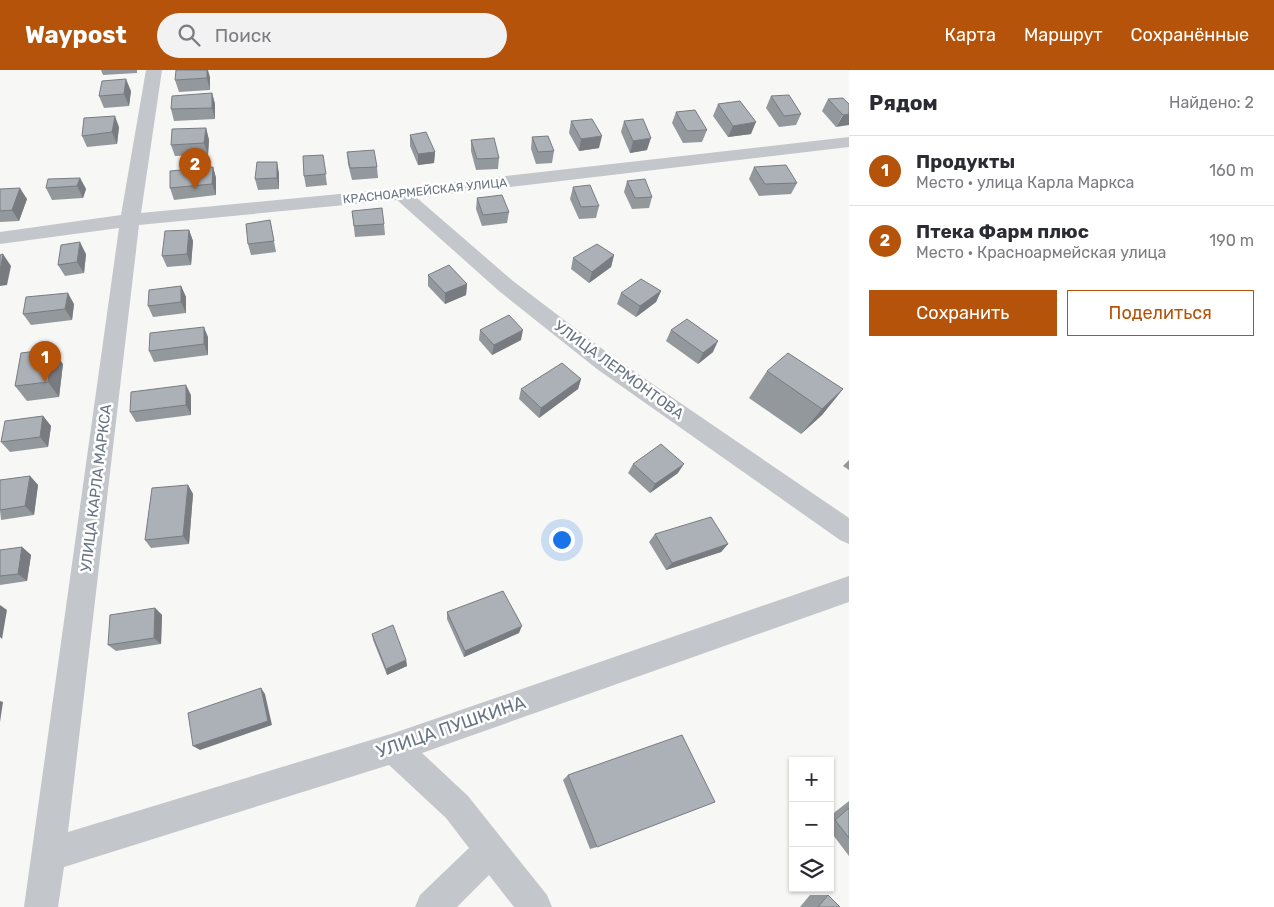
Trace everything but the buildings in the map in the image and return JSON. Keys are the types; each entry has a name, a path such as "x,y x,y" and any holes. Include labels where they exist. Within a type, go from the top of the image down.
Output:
{"street":[{"name":"УЛИЦА КАРЛА МАРКСА","path":"41,907 130,220 154,70"},
{"name":"КРАСНОАРМЕЙСКАЯ УЛИЦА","path":"0,238 130,220 402,194 849,142"},
{"name":"УЛИЦА ЛЕРМОНТОВА","path":"402,194 506,286 605,363 849,532"},
{"name":"УЛИЦА ПУШКИНА","path":"49,855 394,748 849,589"},
{"path":"394,748 457,807 535,907"},
{"path":"432,907 491,850"}],"place":[{"name":"Птека Фарм плюс","path":"195,189"},
{"name":"Продукты","path":"45,382"}]}
